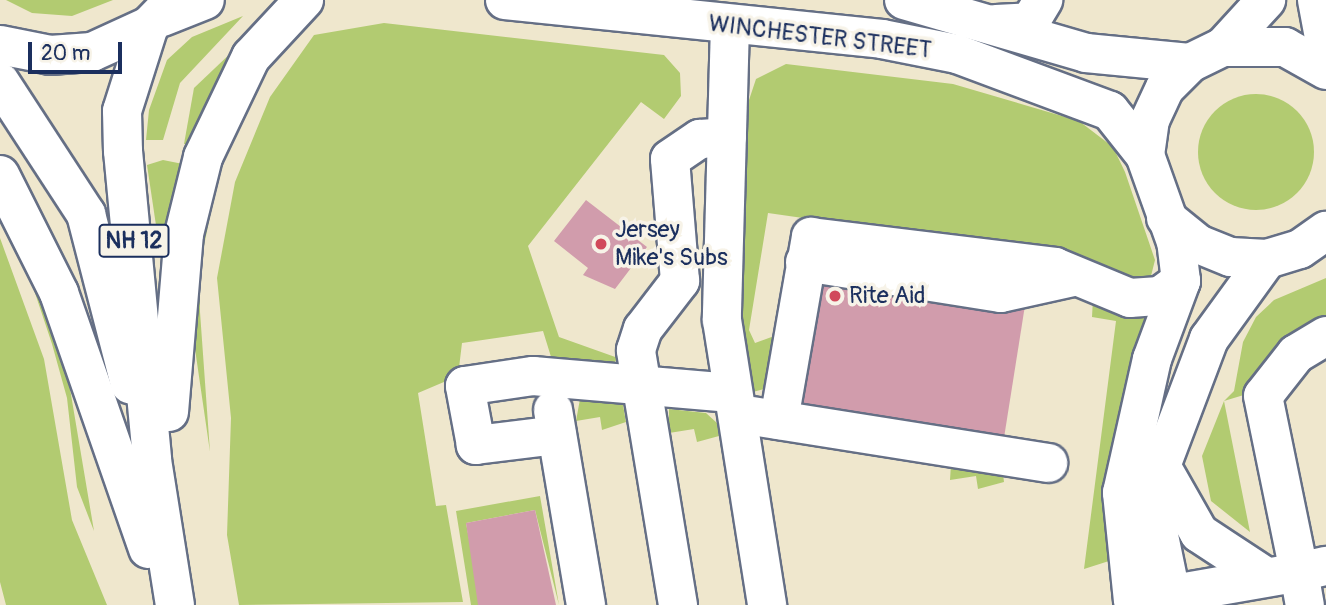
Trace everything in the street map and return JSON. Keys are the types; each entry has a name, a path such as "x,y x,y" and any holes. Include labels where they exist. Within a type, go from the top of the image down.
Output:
{"main road":[{"path":"0,45 50,55 92,52 162,14 205,0"},
{"path":"165,551 173,332 191,193 245,66 272,28 303,0"},
{"name":"WINCHESTER STREET","path":"505,0 882,39 957,54 1110,111 1145,155"},
{"name":"WINCHESTER STREET","path":"904,0 1118,60 1285,47 1326,70"},
{"path":"996,24 1030,22 1043,0"},
{"path":"1266,0 1207,55 1165,88 1150,120 1145,155 1166,218 1181,281 1152,359 1122,493 1122,603 1171,594 1299,580"},
{"path":"1317,0 1326,48"},
{"name":"NH 12","path":"162,14 122,111 152,460 175,605"},
{"path":"730,25 722,298 732,403 767,605"},
{"name":"NH 12","path":"0,82 86,214 152,460"},
{"path":"678,605 641,385 639,339 680,281 667,167 690,143 727,137"},
{"path":"0,175 59,293 169,605"},
{"path":"1166,218 1198,244 1231,257 1266,259 1300,249 1326,231"},
{"path":"779,420 811,237 828,236 1078,275 1130,298 1160,296 1181,281"},
{"path":"1171,594 1156,521 1161,466 1209,339 1266,259"},
{"path":"1299,580 1264,391 1296,354 1326,336"},
{"path":"548,377 586,605"},
{"path":"557,435 481,446 470,436 465,392 469,383 548,377 641,385 732,403 779,420 1048,463"},
{"path":"1161,466 1199,533 1299,580"}],"green space":[{"path":"6,0 113,0 72,16 32,13"},
{"path":"243,16 180,83 163,140 146,140 149,110 167,60 192,37"},
{"path":"384,23 664,55 680,73 681,96 664,119 641,102 528,246 559,337 618,358 613,364 552,360 543,331 462,343 458,376 418,393 436,506 446,505 463,602 239,605 227,535 231,418 217,278 235,182 270,97 314,35"},
{"path":"234,50 194,145 184,144 194,88"},
{"path":"786,64 953,84 1079,121 1113,147 1125,172 1155,260 1151,276 1141,282 1062,255 768,213 749,330 755,343 777,335 768,388 753,392 741,318 745,112 756,79"},
{"path":"1256,94 1278,99 1297,111 1309,130 1314,152 1309,174 1297,193 1278,205 1256,210 1234,205 1215,193 1203,174 1198,152 1203,130 1215,111 1234,99"},
{"path":"163,160 188,165 163,272 147,165"},
{"path":"214,171 219,173 200,265 200,312 210,452 195,349 193,271"},
{"path":"5,203 65,359 94,531 77,487 67,398"},
{"path":"0,238 44,359 72,520 107,605 6,605 0,582"},
{"path":"1326,278 1326,319 1279,347 1247,394 1224,401 1234,391 1243,342 1256,317 1274,300"},
{"path":"1093,298 1157,312 1109,454 1103,504 1109,561 1084,569 1116,321 1092,317"},
{"path":"580,399 623,405 626,422 602,430 600,417 576,421"},
{"path":"1224,401 1250,532 1211,501 1202,456"},
{"path":"669,409 706,413 717,423 719,436 697,442 694,429 669,433"},
{"path":"951,464 1003,474 1004,482 978,489 976,476 950,480"},
{"path":"540,496 559,605 535,510 466,523 479,591 478,605 471,605 456,511"}],"building":[{"name":"Jersey Mike's Subs","path":"586,200 647,247 615,289 583,275 588,268 554,241"},
{"name":"Rite Aid","path":"820,270 1025,303 1003,443 798,410"},
{"path":"535,510 556,605 478,605 466,523"}],"place":[{"name":"Jersey Mike's Subs","path":"601,244"},
{"name":"Rite Aid","path":"835,296"}]}
